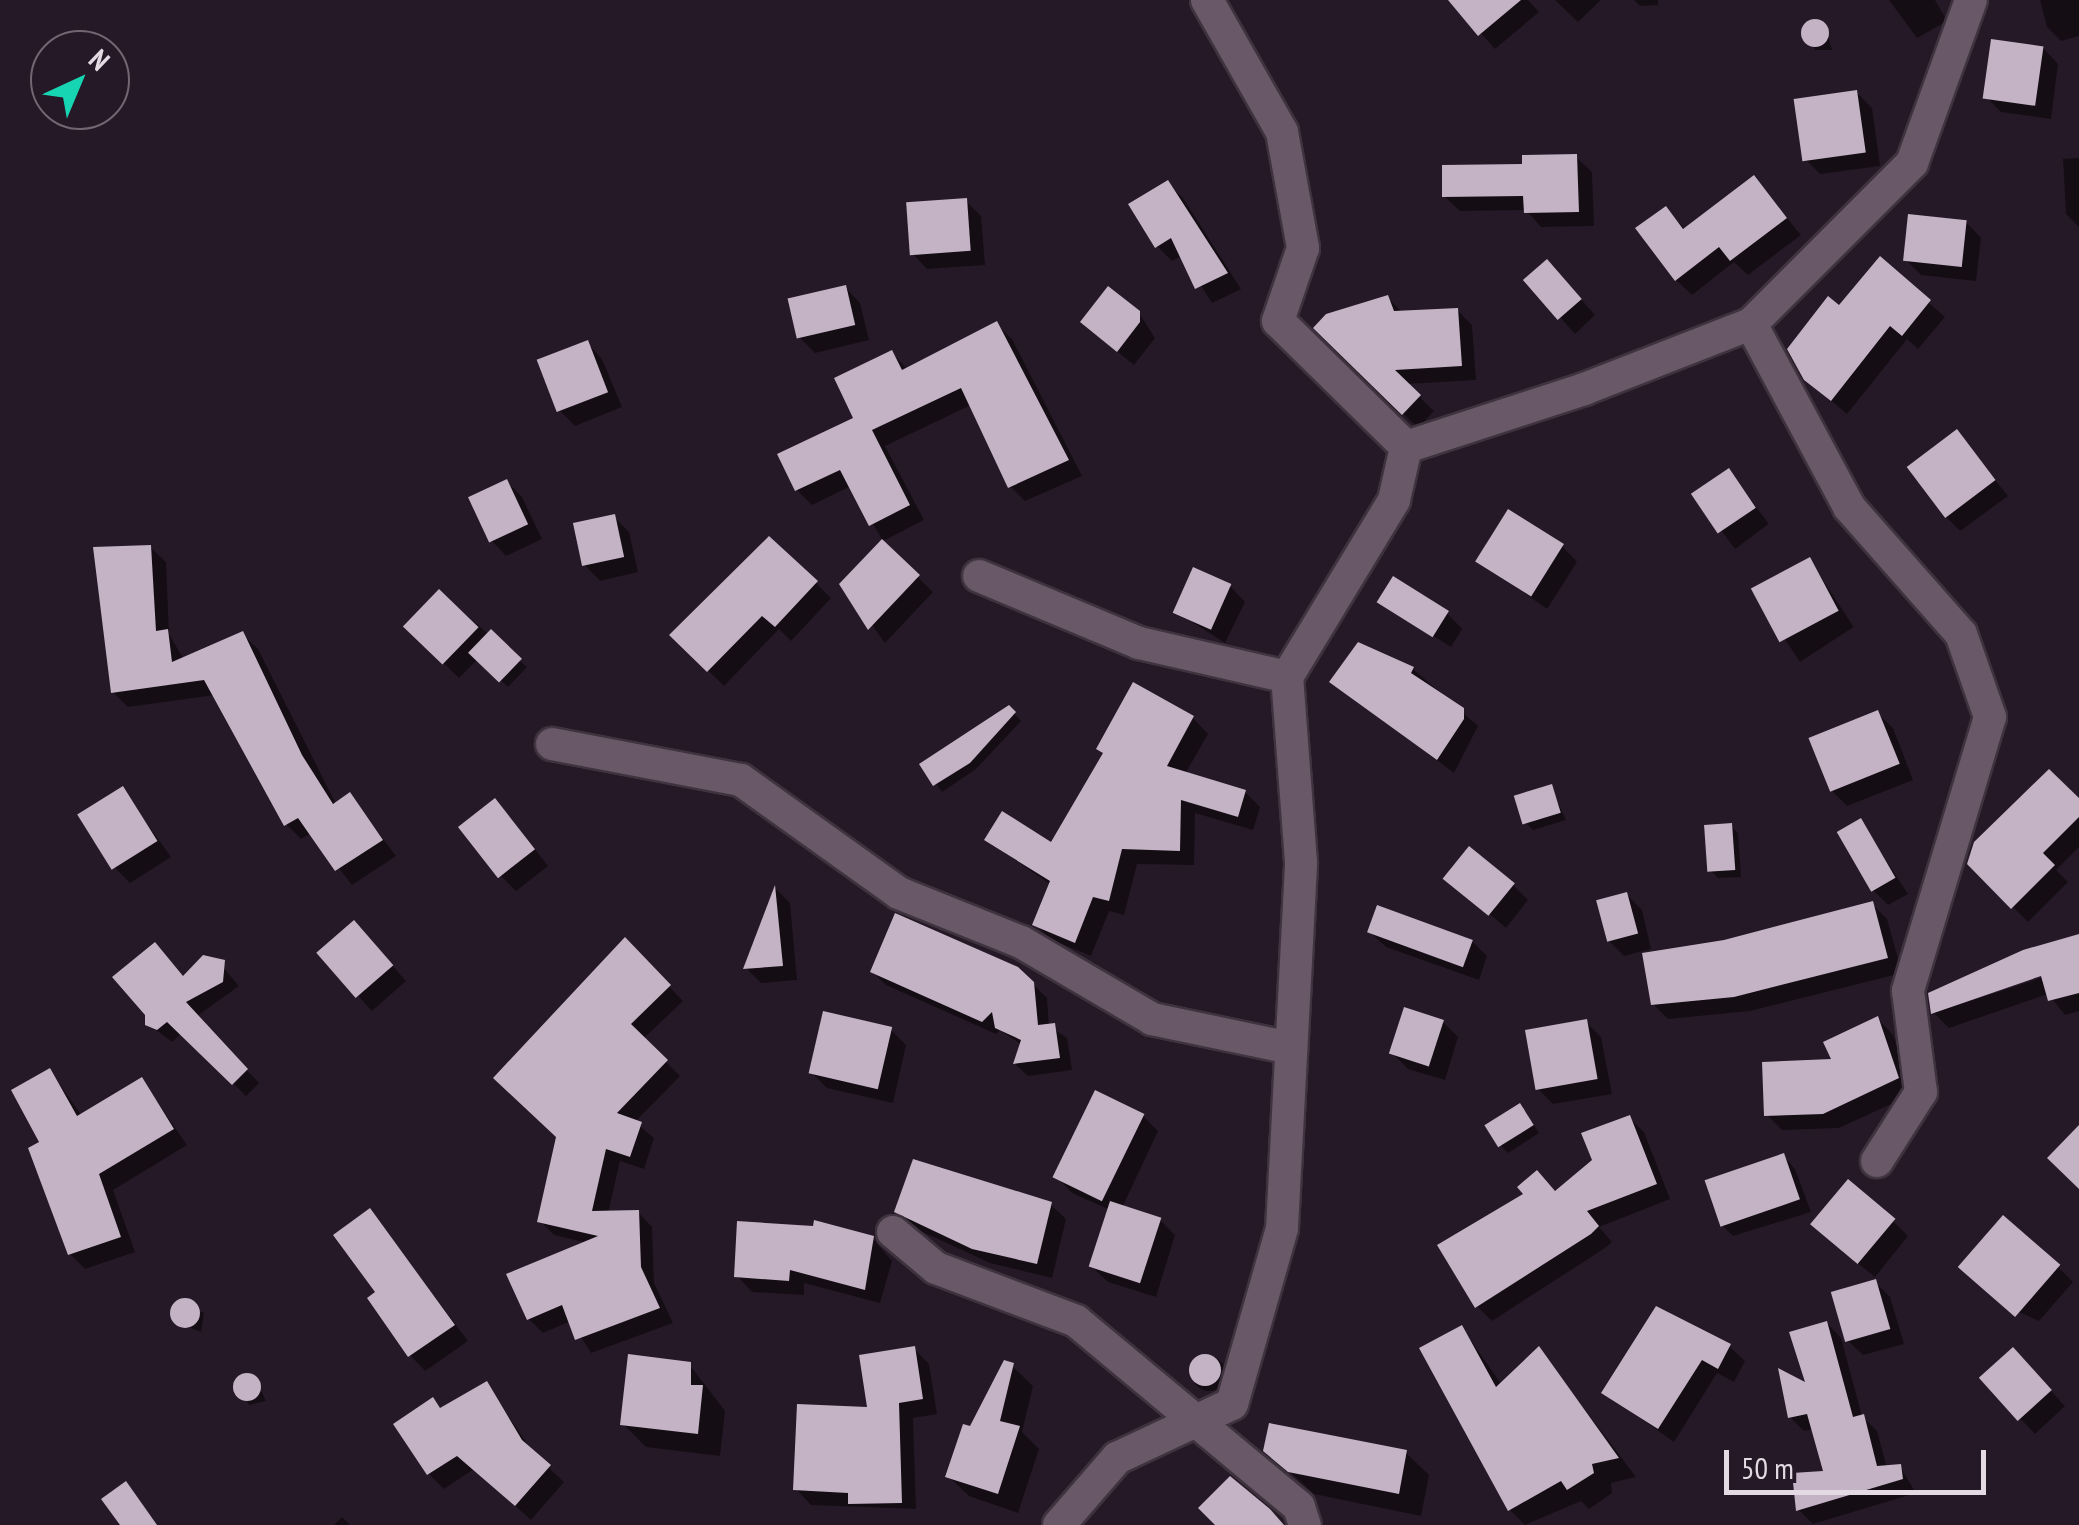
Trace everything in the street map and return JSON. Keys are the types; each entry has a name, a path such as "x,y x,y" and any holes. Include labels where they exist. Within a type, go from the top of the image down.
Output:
{"street":[{"path":"1207,0 1282,132 1303,248 1278,321 1406,447"},
{"path":"1406,447 1584,389 1750,324 1912,163 1972,0"},
{"path":"1750,324 1849,507 1961,634 1990,718 1908,991 1921,1092 1878,1161"},
{"path":"1059,1525 1117,1458 1232,1404 1282,1228 1301,862 1287,678 1394,500 1406,447"},
{"path":"979,576 1139,642 1287,678"},
{"path":"552,744 741,780 900,893 1021,942 1152,1019 1291,1048"},
{"path":"893,1232 936,1268 1076,1321 1201,1420 1299,1507 1304,1525"}],"building":[{"path":"1448,0 1521,0 1478,36"},
{"path":"1815,19 1825,23 1829,33 1825,43 1815,47 1805,43 1801,33 1805,23"},
{"path":"1991,39 2043,46 2035,106 1983,98"},
{"path":"1857,90 1866,152 1802,161 1794,99"},
{"path":"1577,154 1579,212 1524,213 1523,196 1442,197 1442,165 1522,164 1522,155"},
{"path":"1754,175 1787,218 1730,261 1719,247 1675,281 1635,228 1666,206 1683,229"},
{"path":"1168,180 1228,273 1195,289 1171,238 1155,248 1128,204"},
{"path":"967,198 971,251 910,255 906,202"},
{"path":"1908,214 1967,220 1962,267 1903,261"},
{"path":"1880,256 1931,300 1902,336 1890,326 1831,401 1804,380 1787,349 1828,296 1839,305"},
{"path":"1547,259 1582,299 1558,320 1523,280"},
{"path":"846,285 855,325 797,338 788,298"},
{"path":"1108,286 1140,311 1140,322 1117,352 1080,322"},
{"path":"1388,295 1394,311 1458,308 1462,366 1395,370 1421,395 1402,415 1313,328 1326,314"},
{"path":"997,321 1069,460 1008,488 961,388 872,430 910,505 869,526 840,470 795,491 777,454 853,418 834,378 892,350 902,370"},
{"path":"588,340 608,392 557,412 537,360"},
{"path":"1957,429 1996,480 1945,518 1907,467"},
{"path":"1729,468 1756,508 1718,534 1691,494"},
{"path":"507,479 528,524 489,542 468,497"},
{"path":"1508,509 1564,544 1531,597 1475,562"},
{"path":"615,514 624,557 582,566 573,523"},
{"path":"769,536 818,581 775,627 762,616 707,672 669,635"},
{"path":"882,539 920,575 868,630 839,584"},
{"path":"151,545 156,631 168,629 172,662 243,631 302,755 333,804 350,792 383,840 335,871 298,818 284,826 204,680 111,693 93,547"},
{"path":"1810,557 1839,611 1779,642 1751,588"},
{"path":"1193,567 1231,584 1211,630 1173,613"},
{"path":"1393,576 1449,611 1433,637 1377,602"},
{"path":"439,589 479,627 442,665 403,626"},
{"path":"491,629 522,659 499,683 468,653"},
{"path":"1358,642 1414,667 1411,673 1464,708 1464,719 1437,760 1329,682"},
{"path":"1133,682 1194,716 1167,766 1246,790 1238,817 1181,800 1180,851 1122,849 1109,901 1093,897 1075,943 1032,925 1050,881 984,840 1002,811 1051,842 1103,753 1096,749"},
{"path":"1009,705 1016,712 970,763 933,786 919,764"},
{"path":"1878,710 1900,764 1830,792 1808,738"},
{"path":"2049,769 2079,798 2079,817 2043,853 2055,865 2011,909 1967,864 1974,842"},
{"path":"1552,784 1561,813 1523,824 1514,796"},
{"path":"123,786 157,841 112,870 77,815"},
{"path":"495,798 535,849 498,878 458,827"},
{"path":"1861,818 1896,878 1871,892 1837,832"},
{"path":"1732,823 1735,870 1707,872 1704,825"},
{"path":"1469,846 1515,883 1488,916 1443,879"},
{"path":"775,885 783,966 743,969"},
{"path":"1627,892 1638,934 1607,942 1596,900"},
{"path":"1873,901 1888,958 1734,997 1651,1005 1642,953 1724,940"},
{"path":"1377,905 1473,940 1463,967 1367,932"},
{"path":"895,913 1018,967 1034,982 1038,1025 1055,1023 1060,1058 1013,1064 1021,1040 995,1028 992,1012 982,1022 870,972"},
{"path":"354,920 393,965 356,998 316,953"},
{"path":"2079,934 2079,993 2048,1001 2041,976 1931,1014 1928,993 2023,950"},
{"path":"625,937 671,985 631,1024 668,1060 617,1113 642,1122 630,1157 606,1149 592,1211 639,1210 641,1267 660,1308 575,1340 562,1305 527,1320 506,1274 598,1236 537,1222 556,1137 493,1078"},
{"path":"155,942 183,976 203,955 225,960 223,982 186,1002 248,1069 232,1085 167,1022 157,1030 145,1025 145,1015 112,977"},
{"path":"1404,1007 1444,1020 1429,1067 1389,1054"},
{"path":"823,1011 892,1027 878,1089 809,1073"},
{"path":"1878,1016 1899,1078 1823,1114 1764,1116 1762,1062 1831,1059 1823,1042"},
{"path":"1587,1019 1598,1079 1536,1090 1525,1030"},
{"path":"50,1068 77,1116 142,1077 174,1129 99,1174 121,1237 68,1255 28,1148 39,1142 11,1090"},
{"path":"1095,1090 1144,1114 1102,1201 1052,1177"},
{"path":"1520,1103 1534,1125 1498,1147 1484,1125"},
{"path":"1630,1115 1657,1184 1587,1211 1599,1226 1591,1234 1475,1308 1437,1245 1523,1194 1517,1187 1537,1170 1555,1191 1592,1160 1581,1133"},
{"path":"2079,1125 2079,1189 2047,1158"},
{"path":"1784,1153 1800,1199 1721,1227 1705,1180"},
{"path":"913,1159 1052,1202 1037,1264 972,1249 894,1212"},
{"path":"1848,1179 1895,1219 1858,1264 1810,1224"},
{"path":"1110,1201 1161,1218 1140,1283 1089,1267"},
{"path":"370,1208 455,1325 408,1357 367,1298 375,1292 333,1235"},
{"path":"2003,1215 2060,1265 2015,1317 1958,1267"},
{"path":"814,1220 874,1236 865,1290 790,1270 789,1281 734,1277 737,1221 813,1226"},
{"path":"1876,1279 1890,1329 1845,1342 1831,1292"},
{"path":"185,1298 196,1302 200,1313 196,1324 185,1328 174,1324 170,1313 174,1302"},
{"path":"1656,1306 1731,1344 1718,1369 1702,1360 1658,1429 1601,1393"},
{"path":"1827,1321 1853,1417 1864,1414 1877,1466 1901,1464 1903,1479 1796,1511 1792,1473 1823,1471 1807,1414 1788,1418 1778,1368 1805,1382 1789,1332"},
{"path":"1462,1325 1496,1387 1539,1346 1619,1458 1592,1464 1594,1473 1567,1490 1561,1481 1508,1511 1419,1348"},
{"path":"915,1346 923,1399 899,1403 902,1503 848,1504 848,1493 793,1490 797,1404 867,1407 859,1355"},
{"path":"2013,1347 2052,1390 2018,1421 1979,1378"},
{"path":"628,1354 691,1362 691,1385 703,1385 698,1434 620,1425"},
{"path":"1205,1354 1216,1359 1221,1370 1216,1381 1205,1386 1194,1381 1189,1370 1194,1359"},
{"path":"1004,1360 1014,1363 1000,1421 1020,1426 998,1494 945,1477 963,1424 970,1426"},
{"path":"247,1373 257,1377 261,1387 257,1397 247,1401 237,1397 233,1387 237,1377"},
{"path":"487,1381 522,1440 551,1465 515,1506 457,1456 427,1475 393,1424 433,1397 440,1408"},
{"path":"1269,1423 1407,1450 1399,1494 1288,1472 1263,1451"},
{"path":"1230,1476 1284,1525 1215,1525 1198,1508"},
{"path":"126,1481 157,1525 120,1525 101,1499"}]}
